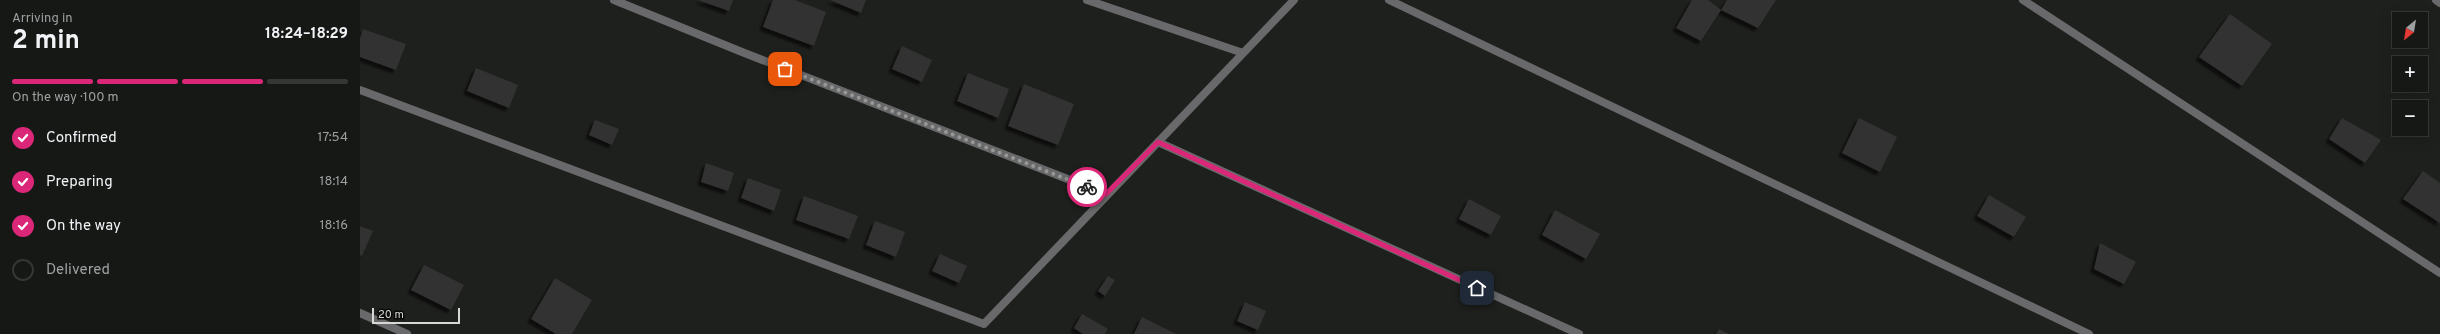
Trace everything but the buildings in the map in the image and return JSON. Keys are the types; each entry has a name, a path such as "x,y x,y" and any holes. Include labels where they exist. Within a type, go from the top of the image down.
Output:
{"street":[{"path":"614,0 742,52 1106,194"},
{"path":"1087,0 1243,52"},
{"path":"360,90 984,324 1106,194 1294,0"},
{"path":"1389,0 2089,334"},
{"path":"2023,0 2440,273"},
{"path":"2436,0 2440,3"},
{"path":"1158,142 1579,334"},
{"path":"360,313 407,334"}],"way so far":[{"path":"785,69 1087,187"}],"route":[{"path":"1087,187 1106,194 1158,142 1477,288"}]}
